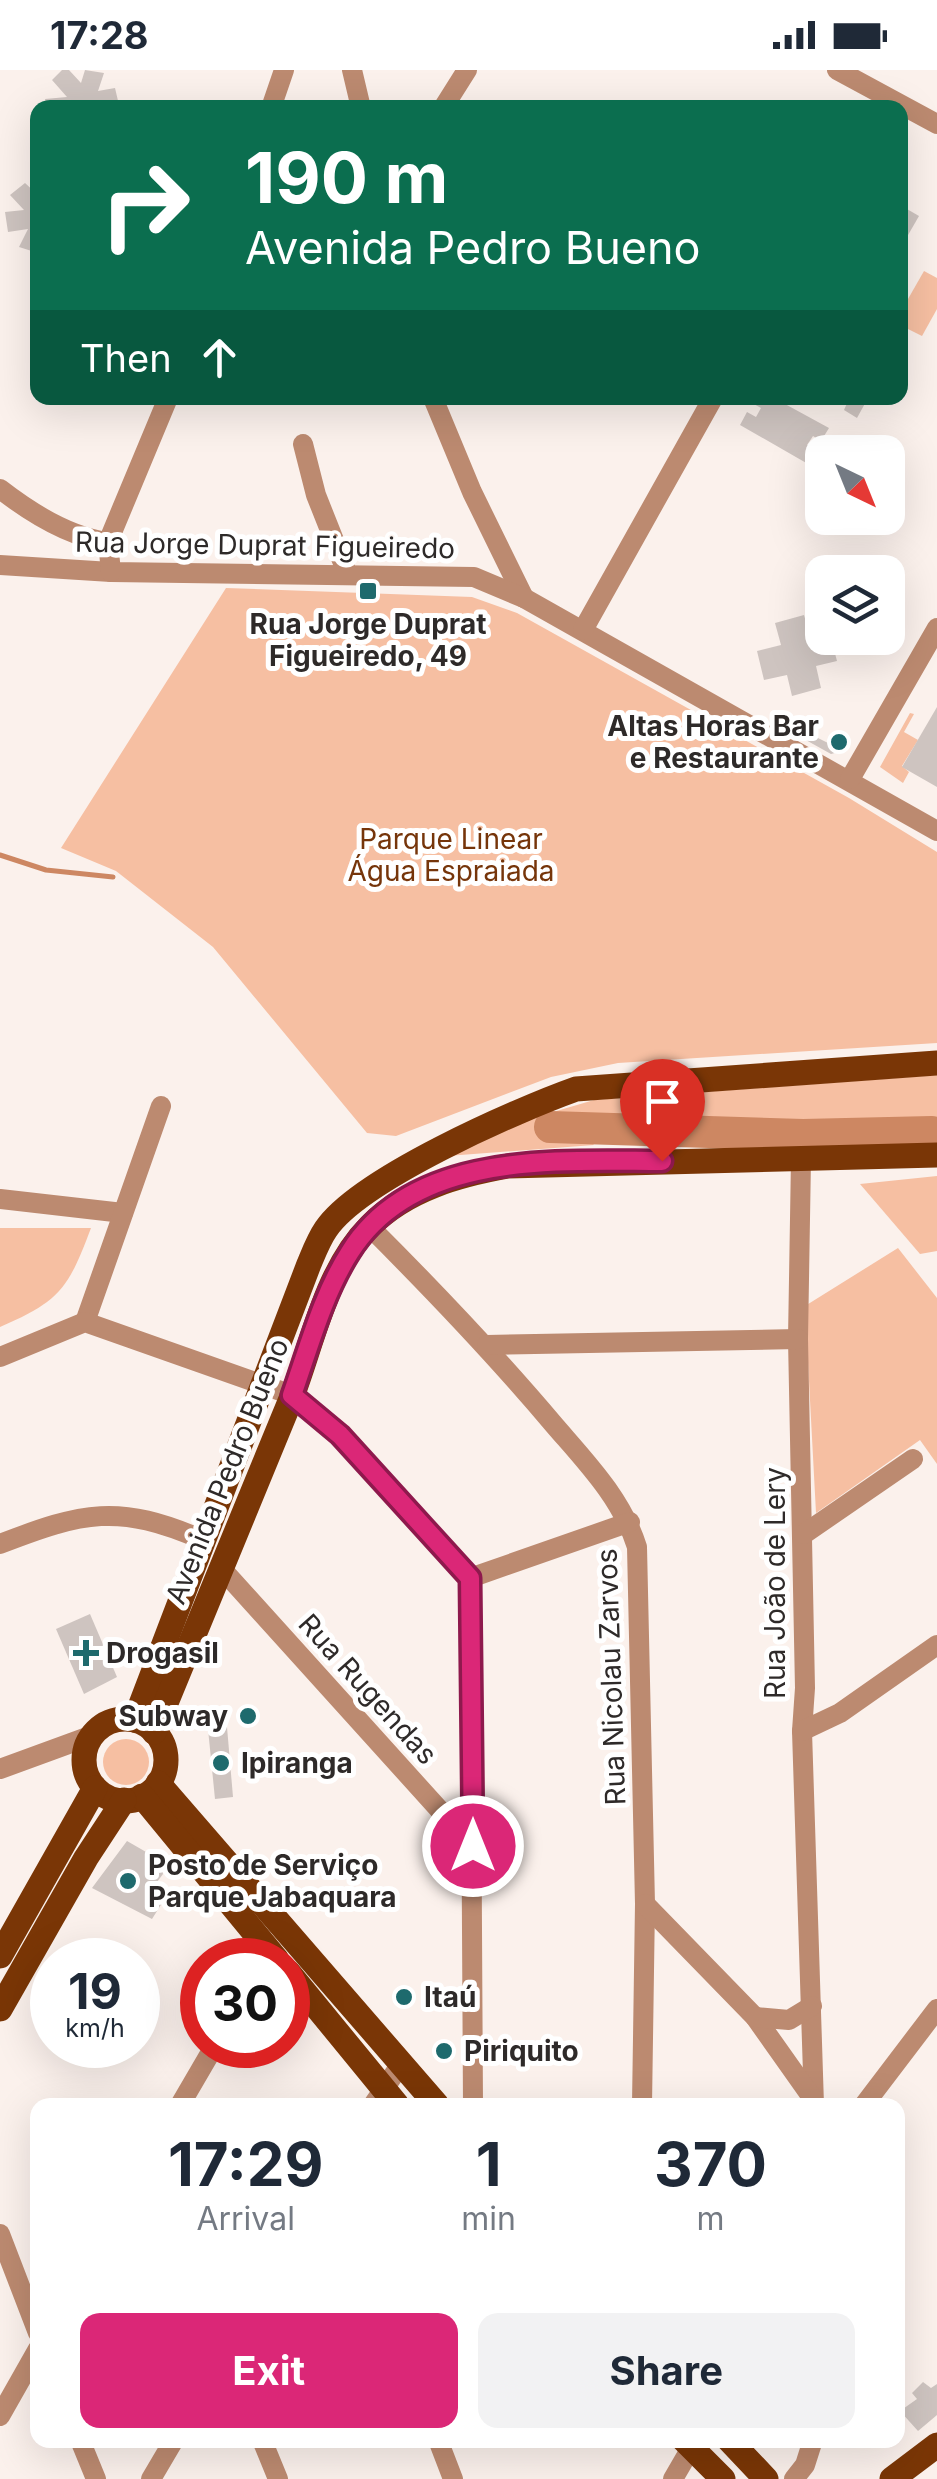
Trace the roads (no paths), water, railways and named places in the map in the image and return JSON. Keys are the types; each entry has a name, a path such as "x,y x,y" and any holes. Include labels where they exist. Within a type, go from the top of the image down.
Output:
{"main road":[{"name":"Avenida Pedro Bueno","path":"145,1726 203,1540 326,1227 422,1160 536,1103 576,1090 937,1062"},
{"name":"Avenida Pedro Bueno","path":"145,1726 221,1568 326,1302 349,1252 370,1226 424,1189 463,1175 558,1162 937,1155"},
{"path":"0,2009 86,1858 165,1761 145,1726 112,1721 89,1745 85,1769 96,1788"},
{"path":"96,1788 141,1793 430,2098"},
{"path":"0,1956 96,1788"},
{"path":"141,1793 255,1938"},
{"path":"310,2001 382,2098"},
{"path":"892,2479 937,2445"},
{"path":"692,2448 722,2479"},
{"path":"737,2448 766,2479"}],"street":[{"path":"275,100 284,70"},
{"path":"352,70 359,100"},
{"path":"448,100 467,70"},
{"path":"838,70 877,100"},
{"path":"908,113 937,124"},
{"path":"111,572 108,542 165,405"},
{"path":"436,405 472,492 524,598"},
{"path":"582,630 709,405"},
{"path":"303,444 347,573"},
{"path":"0,489 59,526 108,542"},
{"name":"Rua Jorge Duprat Figueiredo","path":"0,565 111,572 474,577 524,598 937,831"},
{"path":"850,779 937,628"},
{"path":"85,1322 161,1106"},
{"name":"Rua João de Lery","path":"802,1159 798,1339 806,1688 802,1731 815,2098"},
{"path":"0,1199 123,1213"},
{"name":"Rua Nicolau Zarvos","path":"370,1226 487,1345 604,1483 630,1522 640,1582 645,1904 642,2098"},
{"path":"0,1357 85,1322 292,1395 340,1435 470,1578 473,2098"},
{"path":"487,1345 798,1339"},
{"path":"804,1534 913,1460"},
{"path":"0,1544 82,1515 116,1514 156,1522 203,1540"},
{"path":"470,1578 630,1522"},
{"name":"Rua Rugendas","path":"221,1568 473,1846"},
{"path":"802,1731 840,1713 937,1645"},
{"path":"806,1688 825,1710 840,1713"},
{"path":"0,1769 56,1746 89,1745"},
{"path":"645,1904 755,2017 812,2098"},
{"path":"755,2017 789,2020 812,2006"},
{"path":"870,2098 933,2018"},
{"path":"385,2098 401,2064"},
{"path":"184,2098 202,2068"},
{"path":"0,2234 29,2286"},
{"path":"0,2416 30,2362"},
{"path":"13,2393 30,2388"},
{"path":"83,2448 96,2479"},
{"path":"151,2479 169,2448"},
{"path":"265,2448 278,2479"},
{"path":"441,2448 453,2479"},
{"path":"673,2479 686,2448"},
{"path":"794,2479 809,2448"}],"waterway":[{"path":"0,855 46,870 113,877"},
{"path":"550,1127 803,1135 932,1132"}],"place":[{"name":"Rua Jorge Duprat Figueiredo, 49","path":"368,591"},
{"name":"Altas Horas Bar e Restaurante","path":"839,742"},
{"name":"Drogasil","path":"86,1653"},
{"name":"Subway","path":"248,1716"},
{"name":"Ipiranga","path":"221,1763"},
{"name":"Posto de Serviço Parque Jabaquara","path":"128,1881"},
{"name":"Itaú","path":"404,1997"},
{"name":"Piriquito","path":"444,2051"}],"park label":[{"name":"Parque Linear Água Espraiada","path":"451,855"}]}
